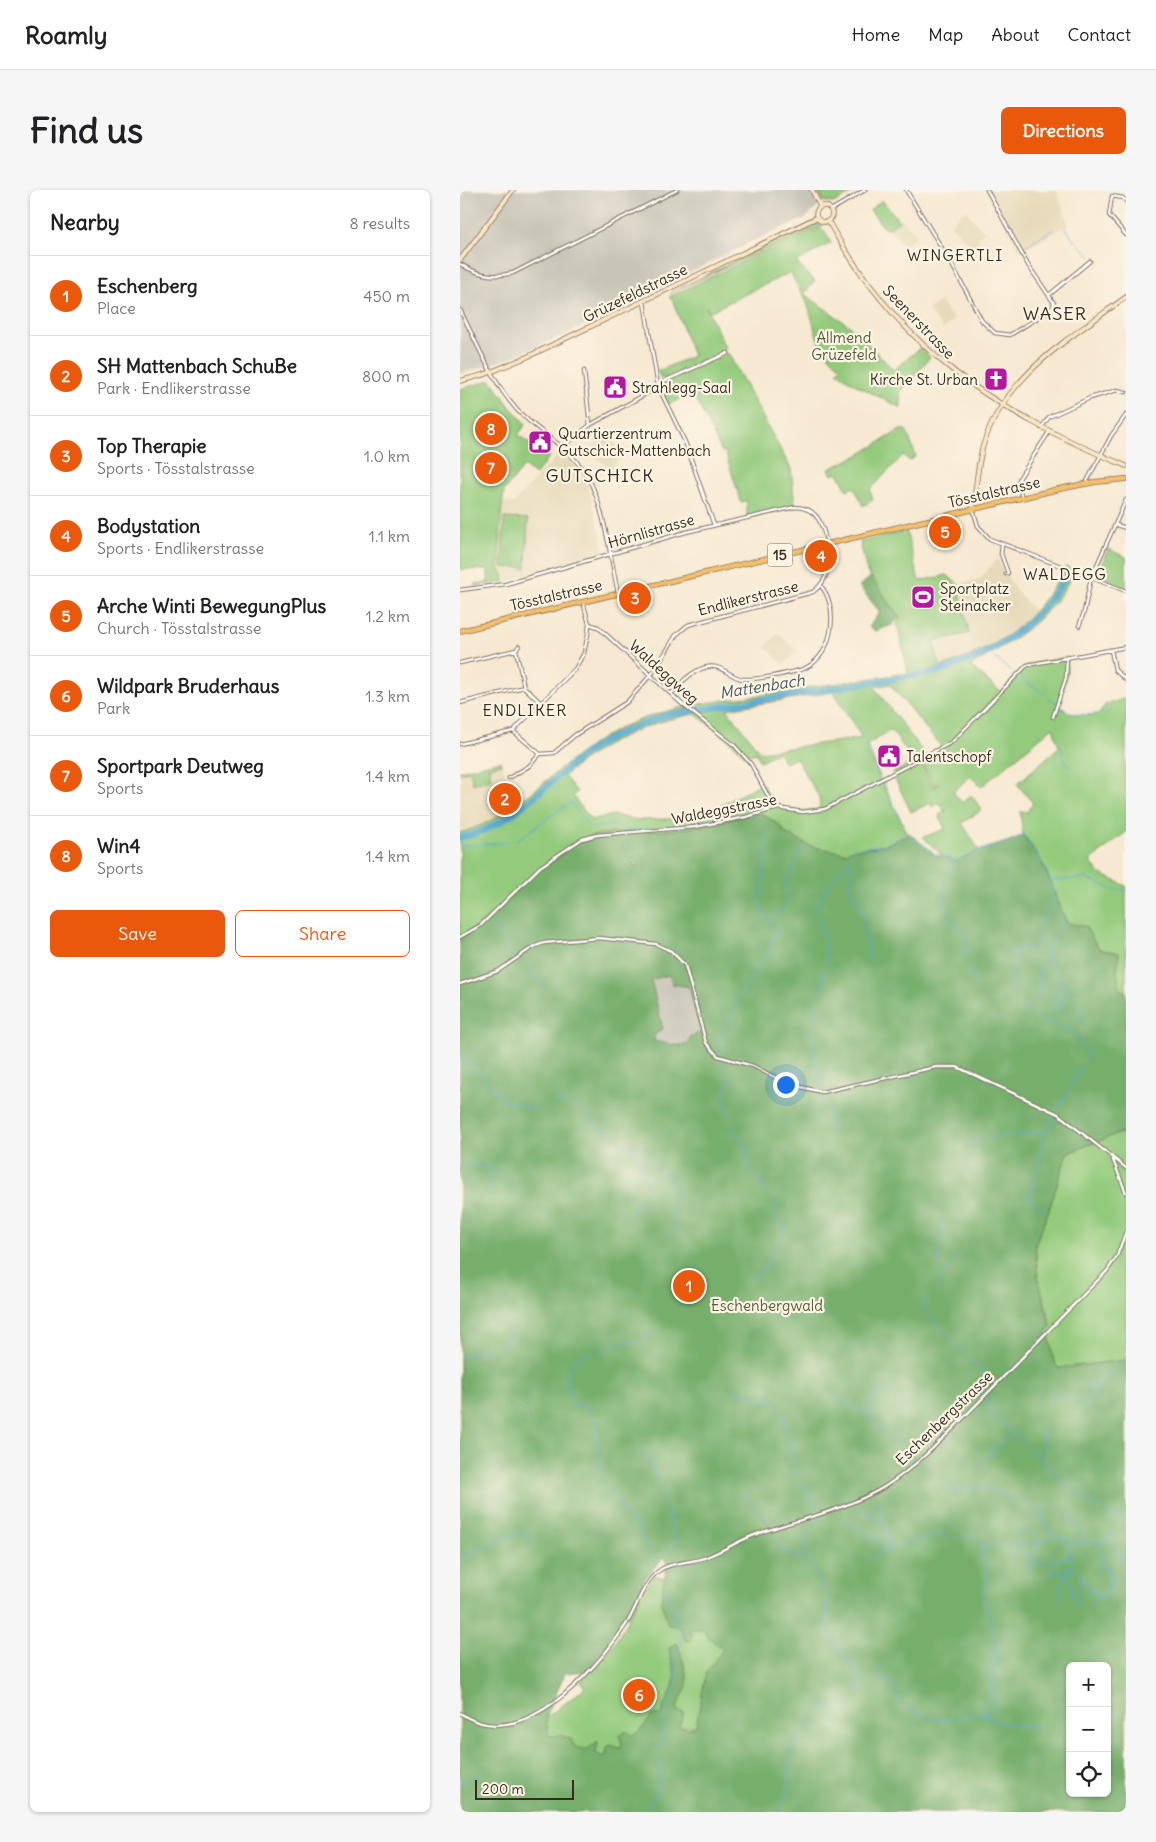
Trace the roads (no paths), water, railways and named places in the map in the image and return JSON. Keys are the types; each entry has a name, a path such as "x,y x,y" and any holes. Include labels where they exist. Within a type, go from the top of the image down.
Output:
{"main road":[{"path":"460,260 513,190"},
{"path":"812,190 820,206"},
{"path":"820,206 826,206 832,210 832,218 828,222 822,222 816,218 816,210 820,206"},
{"name":"Grüzefeldstrasse","path":"460,381 492,372 816,218"},
{"name":"Seenerstrasse","path":"828,222 860,273 908,330 961,378 1001,406 1040,428 1126,466"},
{"path":"973,509 982,448 1001,406 1020,380 1038,363 1126,297"},
{"name":"Tösstalstrasse","path":"460,631 1086,483 1126,479"}],"street":[{"path":"460,264 478,273 490,276 514,273 677,190"},
{"path":"832,210 865,190"},
{"path":"906,190 951,263 982,321 992,332 1001,336 1014,334 1052,309 1054,303 1030,270 987,190"},
{"path":"1126,201 1123,198 1112,196 1109,215 1126,235"},
{"path":"1048,295 1090,261"},
{"path":"644,301 658,386 686,442 714,525"},
{"path":"460,310 492,372 516,409 562,447 580,466 592,485 618,593"},
{"path":"562,447 590,425 662,382 728,353"},
{"path":"584,372 590,425"},
{"path":"1040,428 1049,417 1090,398 1118,390 1126,392"},
{"path":"1086,483 1111,436 1126,415"},
{"path":"1022,498 1018,484 1020,477 1049,432"},
{"path":"1079,626 1091,578 1126,500"},
{"name":"Hörnlistrasse","path":"460,590 506,584 714,525 795,507 805,508 816,514 822,522 826,544"},
{"path":"973,509 978,526 982,533 990,539 1126,591"},
{"path":"1116,525 1126,528"},
{"path":"671,694 690,676 709,666 722,668 736,677 745,679 800,670 809,666 824,652 830,637 830,612 821,586 825,580 829,564 826,544"},
{"path":"1002,545 1001,554 1008,573 1006,574"},
{"name":"Endlikerstrasse","path":"509,778 529,766 540,754 554,753 574,735 620,707 650,675 670,643 688,625 805,596 821,586"},
{"path":"460,744 513,731 581,659 587,641 589,624 583,601"},
{"name":"Waldeggweg","path":"589,624 598,627 671,694 728,739 745,756 770,799 778,808"},
{"path":"460,663 516,650 520,646"},
{"name":"Waldeggstrasse","path":"460,937 481,925 540,867 579,840 597,835 695,827 748,817 778,808 803,812 825,809 908,764 943,748 962,732 1027,665 1126,647"},
{"path":"516,650 524,687 541,703"},
{"path":"1111,650 1115,670 1126,680"},
{"path":"1053,717 1067,673 1067,657"},
{"path":"460,703 524,687"},
{"path":"513,731 540,754"},
{"path":"460,984 498,971 532,948 544,943 599,938 656,944 671,951 685,965 705,1040 709,1048 718,1056 751,1066 788,1084 822,1092 936,1067 954,1067 1056,1113 1126,1168"},
{"path":"1110,1156 1126,1193"},
{"name":"Eschenbergstrasse","path":"460,1713 484,1723 500,1725 526,1719 539,1712 595,1667 627,1624 654,1575 666,1567 697,1561 758,1534 840,1507 883,1487 911,1468 999,1382 1107,1271 1117,1256 1126,1231"}],"waterway":[{"path":"1065,228 1072,237"},
{"path":"1025,246 1053,230"},
{"path":"1073,239 1077,242"},
{"path":"1078,244 1091,256"},
{"name":"Mattenbach","path":"460,838 479,833 512,815 585,754 614,736 667,715 936,672 976,658 1011,637 1027,624 1042,609 1067,575"},
{"path":"993,657 1016,674"},
{"path":"1019,677 1045,694"},
{"path":"835,695 867,745 880,776"},
{"path":"1049,698 1056,703"},
{"path":"1059,705 1068,712 1078,715 1100,713 1105,705"},
{"path":"1061,744 1063,756 1069,767"},
{"path":"882,780 902,822"},
{"path":"516,841 569,803 572,803 589,827"},
{"path":"668,828 742,814 747,815"},
{"path":"591,828 610,825 626,829 653,829"},
{"path":"761,895 767,851 766,831"},
{"path":"909,833 935,854 957,861 973,853 1023,835 1025,836 1046,869 1054,905 1064,923 1057,935"},
{"path":"850,852 860,848 877,847 887,844 906,834"},
{"path":"460,846 509,842"},
{"path":"774,915 784,908 787,903 786,879 791,873 803,845"},
{"path":"827,964 824,937 815,911 828,885 845,867 849,856"},
{"path":"948,876 952,859"},
{"path":"850,863 854,873 849,886 861,907 869,954 867,962"},
{"path":"1050,881 1086,878 1116,891 1120,889 1126,891"},
{"path":"946,883 944,899 946,909 965,934 966,956"},
{"path":"721,1053 718,1037 729,1026 727,1019 738,1001 743,986 766,957 776,931 757,899"},
{"path":"1041,926 1048,910"},
{"path":"493,925 515,956"},
{"path":"1012,991 1014,950 1037,946 1039,934"},
{"path":"1053,940 1047,949 1047,958 1078,1005 1083,1019"},
{"path":"1038,1001 1039,971 1046,954"},
{"path":"967,964 976,985"},
{"path":"528,967 545,989"},
{"path":"820,995 825,971"},
{"path":"1039,972 1047,987"},
{"path":"1053,1011 1059,978"},
{"path":"1060,1017 1064,988"},
{"path":"811,1025 816,1017 818,1001"},
{"path":"1017,1001 1028,1012 1043,1020 1073,1031 1087,1051 1086,1059"},
{"path":"807,1030 812,1038 816,1065 824,1088"},
{"path":"460,1051 505,1101 535,1109"},
{"path":"460,1057 465,1065"},
{"path":"720,1061 727,1068"},
{"path":"1058,1110 1082,1066"},
{"path":"730,1078 723,1096 730,1115"},
{"path":"822,1102 823,1094"},
{"path":"554,1105 567,1099"},
{"path":"574,1104 592,1121 611,1134"},
{"path":"826,1107 832,1122 831,1132"},
{"path":"1036,1169 1043,1139 1055,1117"},
{"path":"730,1124 744,1144 748,1164 767,1189"},
{"path":"987,1138 1047,1132"},
{"path":"616,1138 641,1154 657,1171 668,1175 674,1187"},
{"path":"971,1144 974,1140 982,1139"},
{"path":"637,1153 641,1170 649,1182 646,1190"},
{"path":"461,1162 465,1164"},
{"path":"469,1164 495,1169 520,1192"},
{"path":"484,1167 490,1182 489,1190 495,1198"},
{"path":"1035,1175 1030,1198 1044,1211"},
{"path":"670,1233 675,1226 671,1203 675,1192"},
{"path":"627,1217 636,1207 641,1205 645,1198"},
{"path":"775,1199 777,1218 785,1227 781,1237"},
{"path":"939,1263 938,1252 944,1219"},
{"path":"750,1280 767,1265 780,1242"},
{"path":"938,1289 940,1279 959,1256"},
{"path":"927,1296 923,1302 924,1310 964,1351"},
{"path":"598,1351 627,1341 637,1342 652,1331"},
{"path":"498,1348 512,1335"},
{"path":"460,1356 482,1350"},
{"path":"486,1352 495,1350"},
{"path":"591,1353 583,1354 572,1364 569,1372 568,1389 573,1403 579,1404 592,1413"},
{"path":"969,1358 984,1373 987,1391"},
{"path":"1119,1365 1126,1361"},
{"path":"1047,1387 1055,1394 1077,1399 1114,1369"},
{"path":"869,1412 873,1398 877,1394 903,1379"},
{"path":"1081,1411 1098,1389 1097,1384"},
{"path":"1122,1389 1126,1385"},
{"path":"732,1389 771,1401 778,1407"},
{"path":"830,1395 869,1414 882,1430"},
{"path":"988,1395 989,1409 1055,1473"},
{"path":"781,1412 789,1438 791,1462"},
{"path":"594,1420 602,1473"},
{"path":"1042,1459 1043,1428"},
{"path":"978,1465 1012,1433"},
{"path":"887,1435 914,1460"},
{"path":"641,1447 655,1471 664,1502"},
{"path":"921,1463 954,1491 978,1489"},
{"path":"793,1466 796,1469 796,1475"},
{"path":"1056,1475 1071,1488"},
{"path":"798,1480 807,1494 817,1501 817,1514"},
{"path":"604,1486 618,1502 627,1517 641,1527 641,1538 655,1561"},
{"path":"984,1488 1009,1497 1018,1498 1029,1509"},
{"path":"1074,1490 1126,1522"},
{"path":"745,1495 763,1514"},
{"path":"878,1500 890,1547"},
{"path":"854,1505 884,1522"},
{"path":"1043,1506 1045,1523"},
{"path":"663,1555 677,1542 666,1507"},
{"path":"1031,1512 1055,1535"},
{"path":"1066,1513 1085,1542"},
{"path":"766,1516 771,1526"},
{"path":"843,1518 890,1548"},
{"path":"814,1526 818,1519"},
{"path":"1058,1537 1076,1543 1097,1542 1109,1538 1126,1525"},
{"path":"810,1529 807,1531 805,1553 826,1593"},
{"path":"1017,1531 1027,1531 1041,1540"},
{"path":"460,1559 503,1538 523,1533 533,1538"},
{"path":"870,1558 891,1548 942,1534 953,1538"},
{"path":"773,1535 785,1552 807,1561"},
{"path":"959,1540 969,1535 982,1544 997,1545"},
{"path":"1000,1544 1011,1542 1030,1544 1053,1538"},
{"path":"1109,1539 1126,1566"},
{"path":"1025,1570 1031,1561 1038,1542"},
{"path":"1059,1601 1062,1585 1071,1569 1073,1561 1069,1550 1072,1543"},
{"path":"982,1544 985,1573 988,1581 985,1598 992,1626"},
{"path":"1101,1544 1109,1580 1106,1591 1107,1600"},
{"path":"1010,1557 1022,1545"},
{"path":"1022,1555 1033,1553"},
{"path":"1049,1561 1059,1560 1071,1555"},
{"path":"1097,1572 1102,1557"},
{"path":"1030,1570 1035,1563 1046,1561"},
{"path":"1046,1581 1053,1572 1072,1566"},
{"path":"1107,1566 1120,1583"},
{"path":"1073,1568 1103,1598"},
{"path":"1061,1575 1070,1572"},
{"path":"1068,1577 1072,1586 1072,1598"},
{"path":"1075,1606 1082,1577"},
{"path":"1110,1584 1111,1591"},
{"path":"663,1588 673,1608 682,1639 675,1663 677,1684 663,1721"},
{"path":"1087,1597 1090,1588"},
{"path":"1094,1602 1099,1594"},
{"path":"826,1602 829,1637 835,1642 840,1652 848,1654 848,1661 855,1665"},
{"path":"982,1713 990,1692 993,1632"},
{"path":"983,1714 994,1710 999,1640"},
{"path":"882,1666 876,1675 890,1681 901,1703 916,1713 920,1711 921,1715 940,1720 982,1714 999,1723 1043,1727"},
{"path":"855,1667 857,1672"},
{"path":"858,1694 861,1692 859,1676"},
{"path":"778,1812 790,1781 787,1776 792,1749 802,1738 802,1730 824,1707 835,1707"},
{"path":"659,1750 663,1723"},
{"path":"641,1812 653,1800 659,1788 659,1758"},
{"path":"460,1782 475,1778 481,1773"}],"place":[{"name":"Kirche St. Urban","path":"996,379"},
{"name":"Strahlegg-Saal","path":"615,387"},
{"name":"Win4","path":"491,429"},
{"name":"Quartierzentrum Gutschick-Mattenbach","path":"540,442"},
{"name":"Sportpark Deutweg","path":"491,468"},
{"name":"Arche Winti BewegungPlus","path":"945,532"},
{"name":"Bodystation","path":"821,556"},
{"name":"Sportplatz Steinacker","path":"923,597"},
{"name":"Top Therapie","path":"635,598"},
{"name":"Talentschopf","path":"889,756"},
{"name":"SH Mattenbach SchuBe","path":"505,799"},
{"name":"Eschenberg","path":"689,1286"},
{"name":"Wildpark Bruderhaus","path":"639,1695"}],"district":[{"name":"WINGERTLI","path":"955,255"},
{"name":"WASER","path":"1055,313"},
{"name":"GUTSCHICK","path":"600,475"},
{"name":"WALDEGG","path":"1065,574"},
{"name":"ENDLIKER","path":"525,710"}],"park label":[{"name":"Allmend Grüzefeld","path":"844,346"},
{"name":"Eschenbergwald","path":"767,1305"}]}
